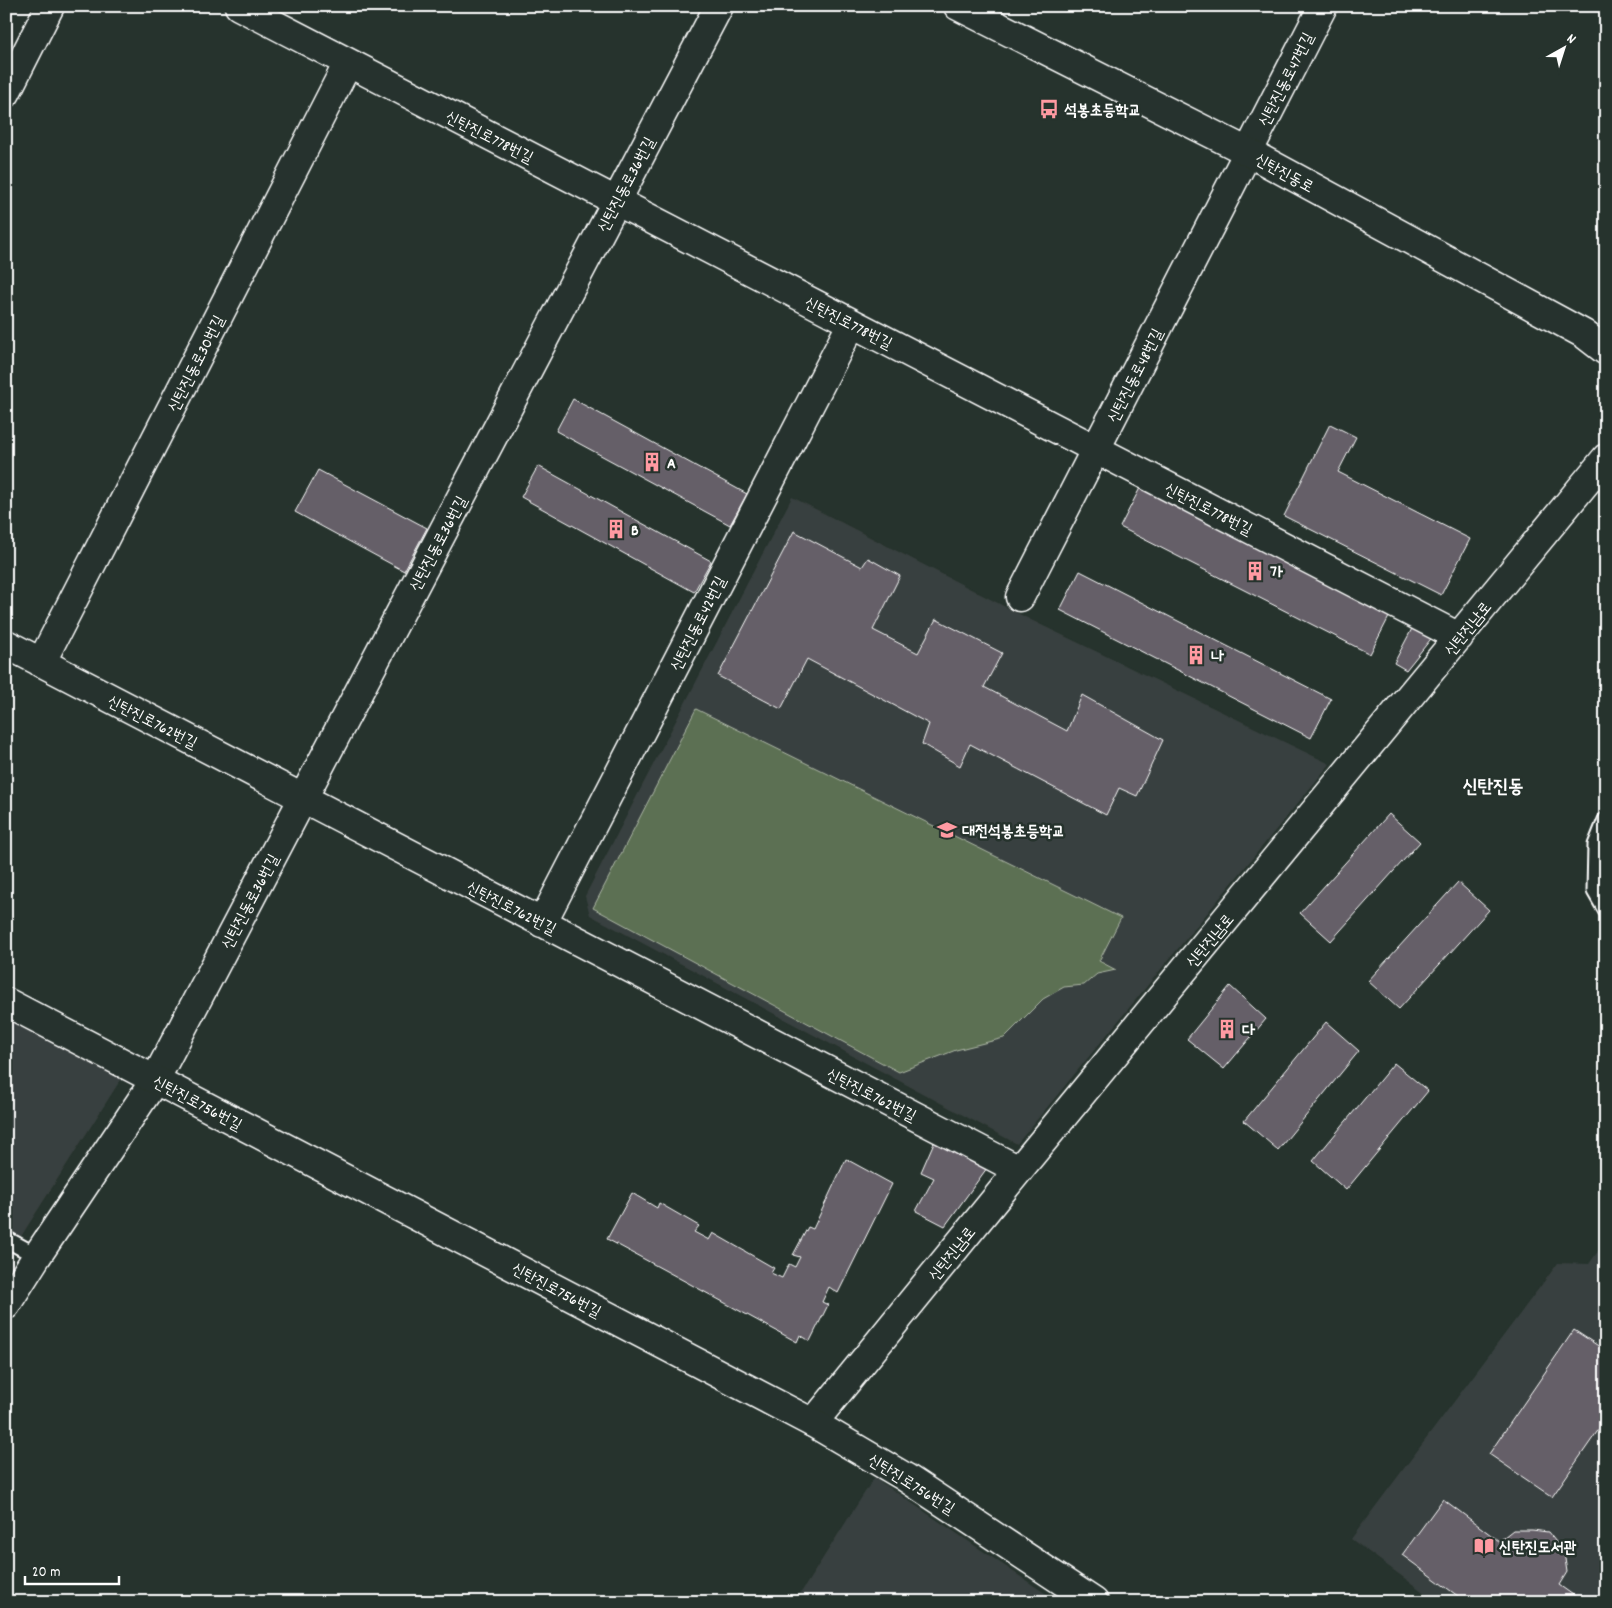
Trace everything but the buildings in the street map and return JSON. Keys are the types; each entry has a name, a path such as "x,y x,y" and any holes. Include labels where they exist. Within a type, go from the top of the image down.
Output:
{"street":[{"path":"6,93 50,6"},
{"name":"신탄진로778번길","path":"239,6 1459,638"},
{"name":"신탄진동로36번길","path":"6,1305 156,1080 719,6"},
{"name":"신탄진동로","path":"958,6 1248,152 1584,334 1606,350"},
{"name":"신탄진동로47번길","path":"1248,152 1323,6"},
{"name":"신탄진동로30번길","path":"42,663 348,62"},
{"name":"신탄진동로48번길","path":"1020,597 1248,152"},
{"name":"신탄진동로42번길","path":"542,923 852,323"},
{"name":"신탄진남로","path":"813,1423 1606,458"},
{"name":"신탄진로762번길","path":"6,644 1019,1170"},
{"name":"신탄진로756번길","path":"6,1002 813,1423 906,1477 1094,1602"}],"lane":[{"path":"1606,820 1596,845 1595,891 1606,910"},
{"path":"6,1240 37,1256"}],"shaded area":[{"name":"대전석봉초등학교","path":"792,497 1031,620 1330,764 1017,1144 590,915 585,896"},
{"path":"6,1016 123,1076 6,1260"},
{"path":"1606,1240 1606,1602 1437,1602 1351,1539 1558,1263 1589,1264"},
{"path":"875,1478 1058,1602 795,1602"}],"green space":[{"path":"696,709 1121,918 1099,961 1116,970 1097,974 1084,985 1064,987 1043,999 1004,1038 956,1050 899,1072 593,908"}],"place":[{"name":"석봉초등학교","path":"1049,109"},
{"name":"A","path":"652,462"},
{"name":"B","path":"616,529"},
{"name":"가","path":"1255,571"},
{"name":"나","path":"1196,655"},
{"name":"대전석봉초등학교","path":"947,830"},
{"name":"다","path":"1227,1029"},
{"name":"신탄진도서관","path":"1484,1546"}],"district":[{"name":"신탄진동","path":"1493,785"}]}
